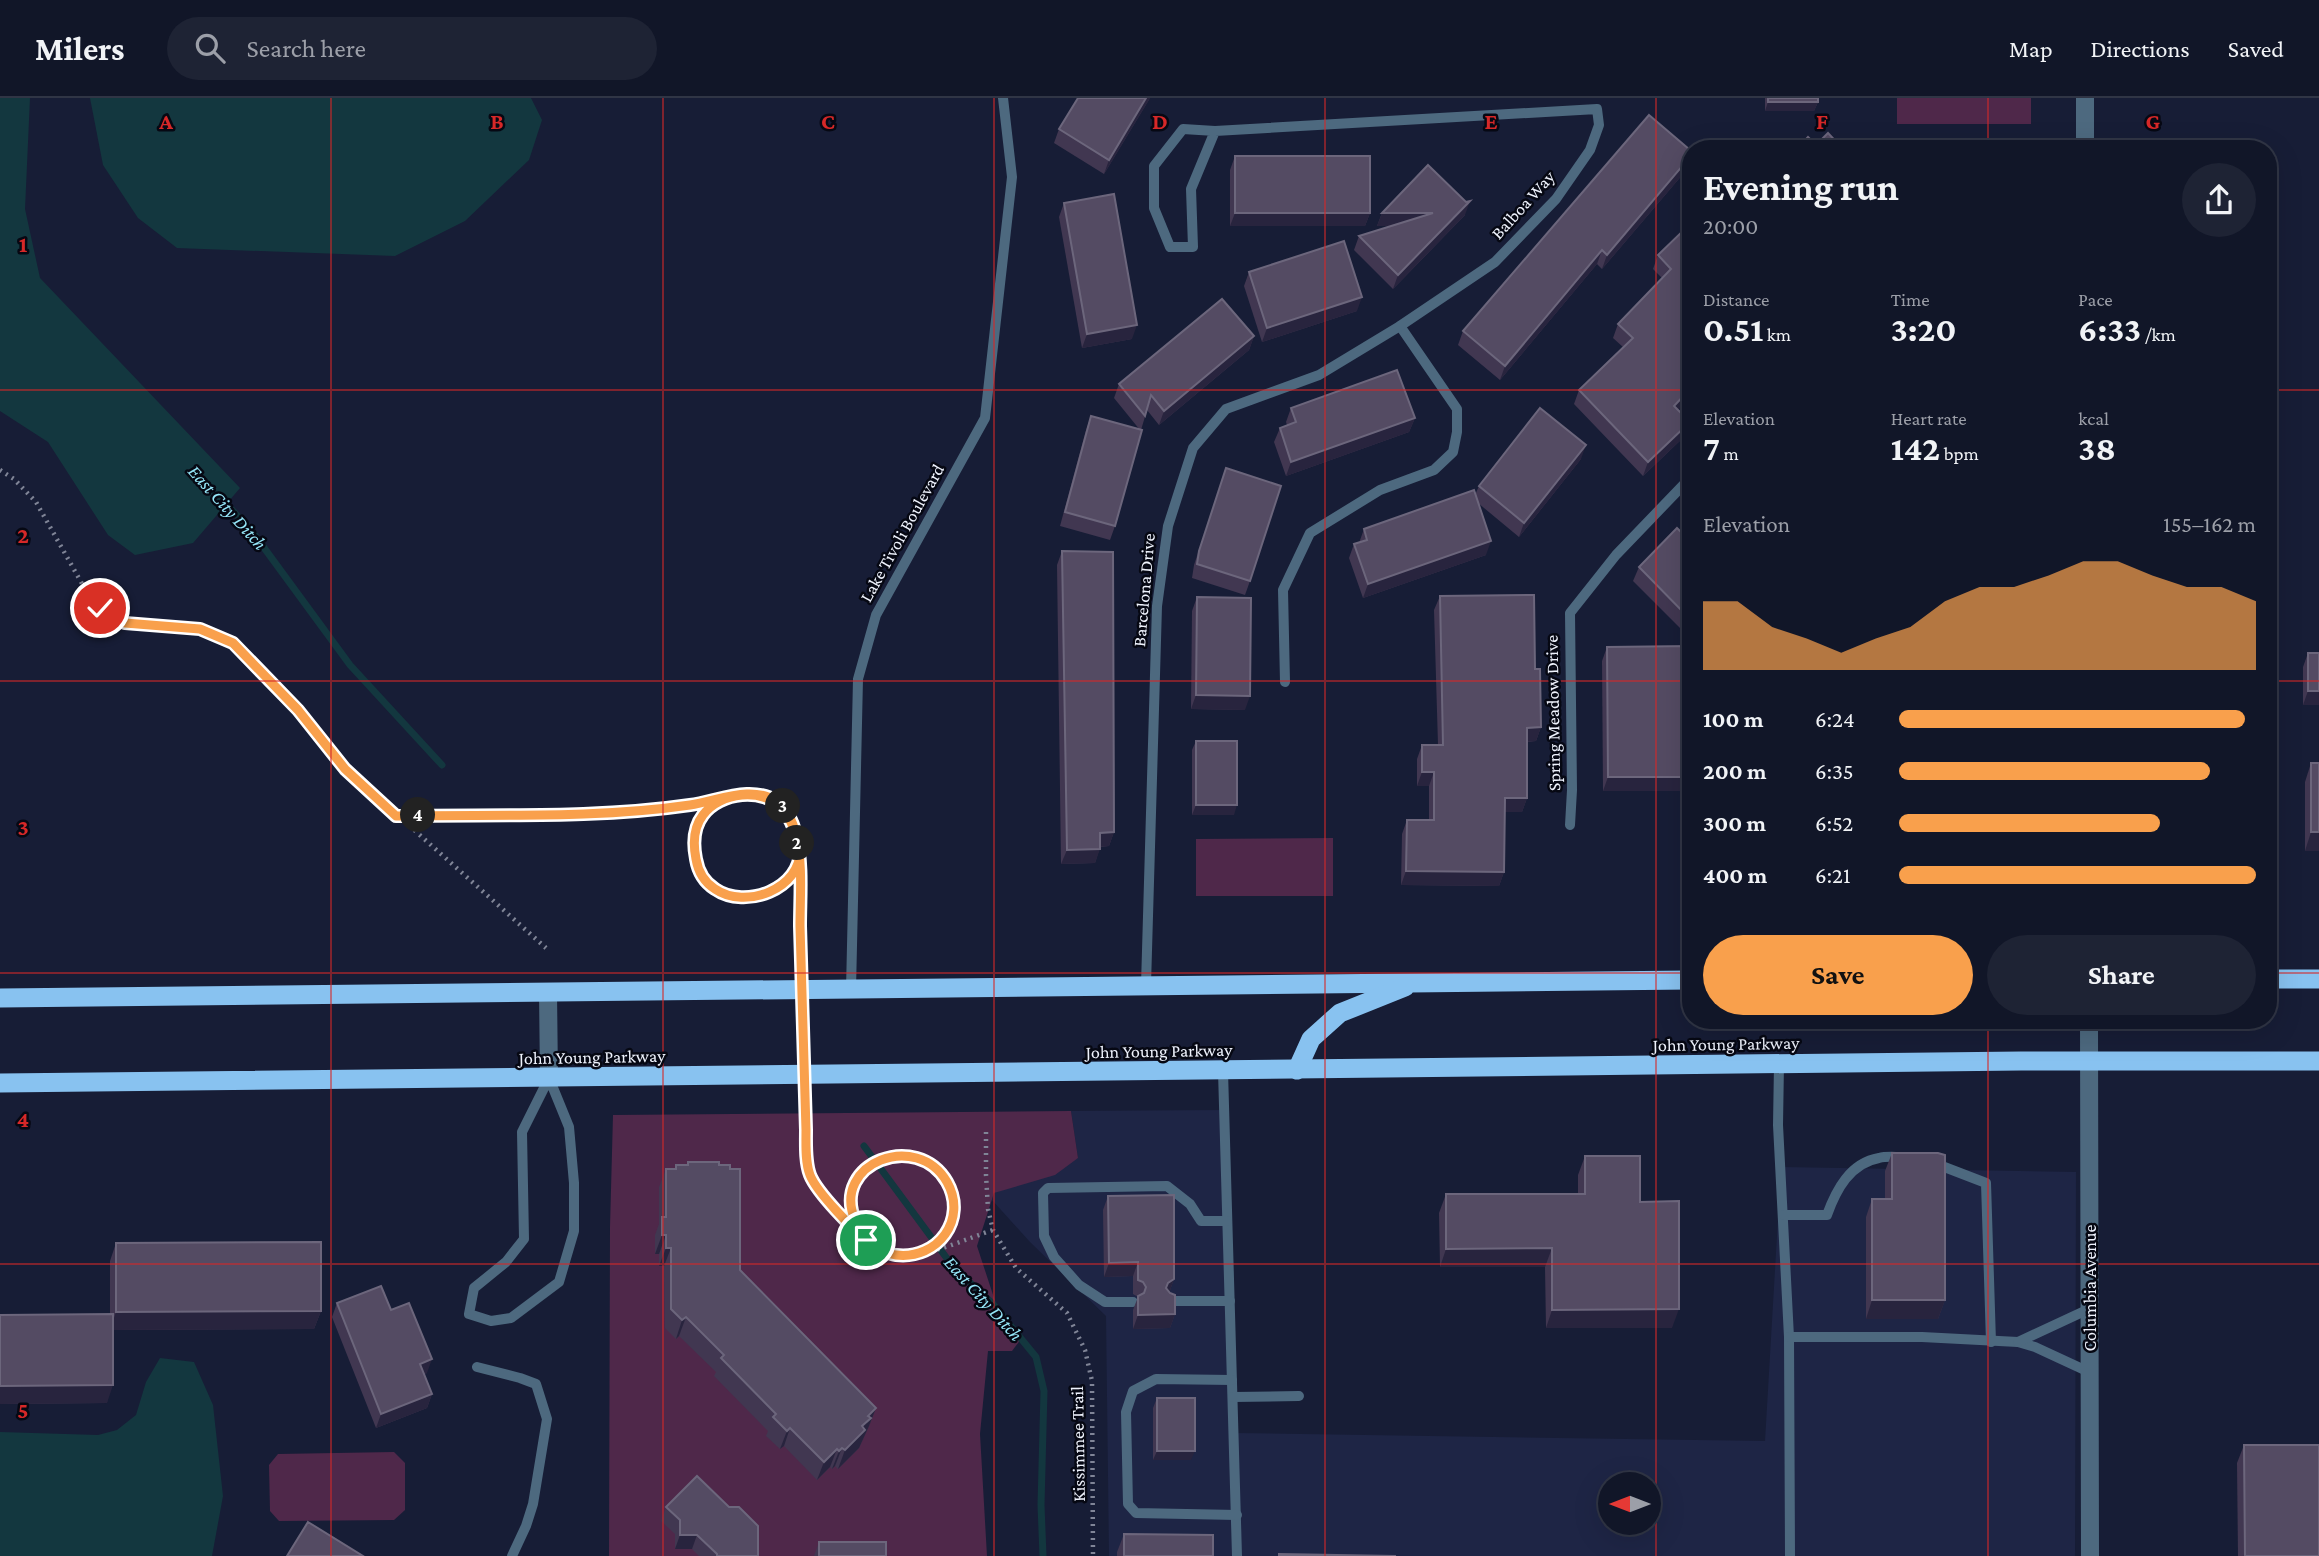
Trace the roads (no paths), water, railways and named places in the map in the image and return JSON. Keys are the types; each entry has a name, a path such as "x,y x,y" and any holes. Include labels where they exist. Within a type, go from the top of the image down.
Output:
{"highway":[{"path":"2277,979 2319,979"},
{"path":"0,998 1682,981"},
{"path":"1297,1070 1311,1040 1340,1013 1416,982"},
{"name":"John Young Parkway","path":"0,1083 2090,1060 2319,1061"}],"street":[{"path":"2085,98 2085,140"},
{"path":"548,992 549,1078"},
{"name":"Columbia Avenue","path":"2089,1029 2090,1556"}],"lane":[{"name":"Lake Tivoli Boulevard","path":"851,990 858,679 876,615 985,418 1012,177 1003,98"},
{"name":"Balboa Way","path":"1215,131 1597,109 1599,125 1590,149 1556,199 1495,262 1400,326"},
{"path":"1183,129 1215,131 1191,189 1193,247 1170,247 1154,208 1154,166 1183,129"},
{"path":"1285,682 1283,590 1310,533 1380,491 1434,470 1452,452 1457,432 1457,409 1400,326"},
{"name":"Barcelona Drive","path":"1146,985 1157,606 1168,526 1193,448 1226,409 1319,375 1400,326"},
{"name":"Spring Meadow Drive","path":"1570,825 1570,613 1616,555 1682,486"},
{"path":"1779,1064 1778,1125 1788,1337 1790,1556"},
{"path":"1223,1071 1237,1556"},
{"path":"549,1078 569,1127 574,1183 574,1231 559,1282 511,1318 491,1321 469,1314 474,1288 506,1262 524,1239 522,1132 549,1078"},
{"path":"1784,1215 1827,1214 1835,1195 1850,1173 1877,1158 1921,1159 1986,1183 1991,1342"},
{"path":"1133,1302 1105,1302 1079,1285 1054,1257 1044,1236 1044,1193 1048,1188 1167,1186 1189,1204 1201,1221 1227,1221"},
{"path":"1169,1301 1230,1301"},
{"path":"2018,1342 2089,1308"},
{"path":"1788,1337 1922,1336 2018,1342 2089,1372"},
{"path":"477,1367 536,1384 547,1419 533,1504 512,1556"},
{"path":"1232,1380 1156,1379 1133,1391 1125,1412 1128,1504 1136,1513 1237,1515"},
{"path":"1233,1397 1299,1396"}],"waterway":[{"name":"East City Ditch","path":"222,499 254,534 350,665 442,765"},
{"name":"East City Ditch","path":"864,1146 954,1268 992,1303 1036,1357 1044,1391 1041,1505 1043,1556"}]}
